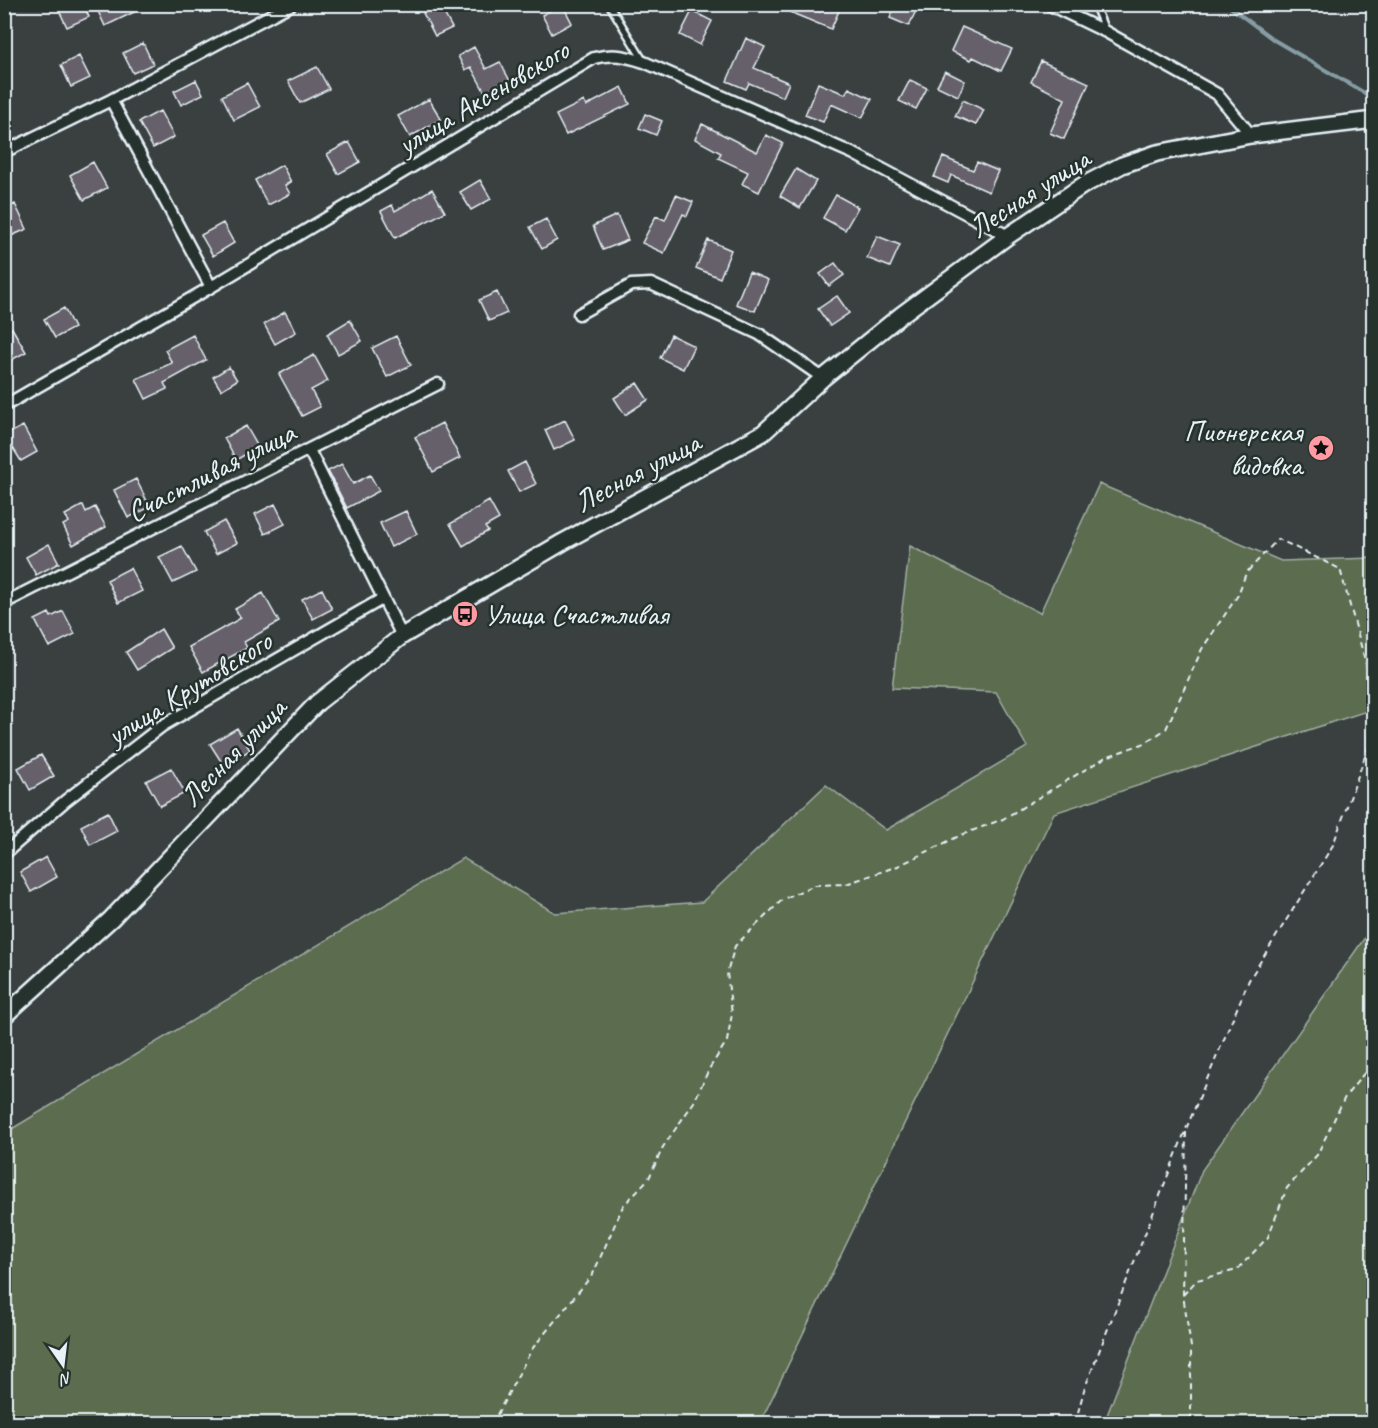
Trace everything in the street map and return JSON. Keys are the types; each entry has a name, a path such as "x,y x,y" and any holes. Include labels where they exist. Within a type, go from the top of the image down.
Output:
{"main road":[{"name":"Лесная улица","path":"4,1016 111,919 317,703 402,636 563,542 750,442 823,378 901,315 1008,236 1082,186 1122,165 1157,153 1251,135 1374,120"}],"street":[{"path":"4,152 111,100 292,4"},
{"path":"1048,4 1106,32 1217,94 1251,135"},
{"name":"улица Аксеновского","path":"4,406 211,287 594,58 619,54 644,62 854,154 1008,236"},
{"path":"111,100 211,287"},
{"path":"579,314 631,285 651,284 759,334 823,378"},
{"name":"Счастливая улица","path":"4,603 438,384"},
{"path":"309,450 402,636"},
{"name":"улица Крутовского","path":"4,854 65,801 162,726 382,599"}],"lane":[{"path":"609,4 644,62"},
{"path":"1094,4 1106,32"}],"path":[{"path":"492,1424 532,1349 593,1274 623,1206 650,1178 663,1147 694,1102 709,1069 727,1041 732,1014 727,973 735,946 783,899 815,885 846,884 898,866 961,835 1003,819 1106,757 1145,743 1166,729 1202,649 1238,595 1246,573 1278,539 1340,569 1372,686 1368,748 1333,845 1248,980 1186,1129 1084,1390 1075,1424"},
{"path":"1183,1295 1197,1280 1237,1270 1268,1237 1287,1188 1317,1155 1345,1097 1374,1061"},
{"path":"1186,1129 1183,1295 1191,1347 1191,1417 1187,1424"}],"green space":[{"path":"1099,484 1281,561 1373,558 1373,709 1054,813 760,1423 5,1423 5,1133 463,858 555,913 702,902 826,785 886,830 1027,747 996,692 892,688 910,546 1040,613"},
{"path":"1373,926 1373,1423 1104,1423 1202,1170"}],"building":[{"path":"56,4 83,4 89,17 67,27"},
{"path":"106,4 151,4 105,26 97,9"},
{"path":"439,4 452,28 435,36 423,13"},
{"path":"562,4 572,23 552,34 542,15"},
{"path":"770,4 803,4 820,12 823,4 842,4 831,29"},
{"path":"896,4 919,4 909,26 890,18"},
{"path":"692,11 712,21 700,45 680,35"},
{"path":"962,27 1012,49 1001,71 973,57 971,60 951,51"},
{"path":"746,38 765,47 754,68 789,83 783,97 749,83 746,89 727,81"},
{"path":"143,43 153,64 133,73 123,53"},
{"path":"474,47 486,69 500,62 511,83 487,96 471,67 465,70 458,56"},
{"path":"79,56 90,78 71,87 61,65"},
{"path":"1041,61 1089,83 1064,139 1050,133 1065,99 1031,82"},
{"path":"317,67 329,89 300,103 288,81"},
{"path":"945,71 965,81 958,96 937,86"},
{"path":"196,80 203,94 181,105 174,91"},
{"path":"910,80 927,88 916,109 899,101"},
{"path":"247,83 260,107 234,120 222,96"},
{"path":"818,83 845,94 849,88 872,99 862,118 831,104 823,122 805,115"},
{"path":"622,87 630,104 566,135 556,115 584,101 586,106"},
{"path":"429,99 441,119 410,137 398,116"},
{"path":"963,100 984,110 976,125 955,116"},
{"path":"160,111 174,137 153,148 139,122"},
{"path":"645,114 662,121 656,135 639,128"},
{"path":"702,124 757,152 766,135 783,143 759,192 742,184 748,172 718,158 721,153 695,139"},
{"path":"349,142 360,162 338,174 327,154"},
{"path":"943,157 973,170 977,162 998,171 989,192 951,175 948,183 934,177"},
{"path":"93,162 107,188 84,200 70,175"},
{"path":"282,165 291,182 285,185 290,194 268,205 255,180"},
{"path":"796,169 816,181 800,208 780,196"},
{"path":"480,180 491,199 471,210 460,192"},
{"path":"432,189 445,212 395,238 381,211 392,205 395,211"},
{"path":"676,195 693,202 687,216 683,214 664,253 642,243 656,216 665,220"},
{"path":"836,195 858,207 845,230 823,218"},
{"path":"15,204 27,229 4,239 4,209"},
{"path":"617,215 628,240 603,250 593,226"},
{"path":"546,219 557,240 542,249 530,227"},
{"path":"223,223 234,243 213,256 201,235"},
{"path":"877,236 900,245 890,267 867,258"},
{"path":"708,240 731,250 720,278 696,268"},
{"path":"835,263 844,275 829,286 820,274"},
{"path":"749,272 768,280 755,311 736,304"},
{"path":"497,292 507,313 489,321 479,300"},
{"path":"837,296 849,313 830,326 818,309"},
{"path":"64,308 74,328 55,338 44,319"},
{"path":"285,312 296,332 275,344 264,324"},
{"path":"350,320 362,341 338,354 327,334"},
{"path":"12,328 26,352 4,364 4,332"},
{"path":"193,335 206,360 164,383 167,389 146,399 136,379 172,363 165,350"},
{"path":"671,335 694,346 683,369 660,358"},
{"path":"396,336 411,365 387,377 372,348"},
{"path":"314,355 328,381 311,390 320,407 302,416 279,374"},
{"path":"229,367 237,380 221,390 213,377"},
{"path":"637,383 648,400 625,415 614,398"},
{"path":"565,420 575,440 554,450 545,430"},
{"path":"442,423 460,458 433,472 415,437"},
{"path":"23,426 37,452 21,461 13,448 4,452 4,436"},
{"path":"246,426 258,447 236,460 224,438"},
{"path":"525,462 536,484 519,492 508,471"},
{"path":"342,464 353,484 370,475 379,491 347,508 328,471"},
{"path":"136,479 150,507 128,518 114,490"},
{"path":"489,501 499,519 485,527 488,531 463,546 450,524"},
{"path":"275,504 285,524 265,534 255,514"},
{"path":"83,505 86,512 95,507 106,527 73,545 63,525 69,522 65,515"},
{"path":"406,511 417,534 391,547 380,523"},
{"path":"224,521 237,543 216,554 204,532"},
{"path":"49,544 59,563 36,575 26,557"},
{"path":"182,546 196,572 173,583 159,557"},
{"path":"130,568 142,591 118,603 107,580"},
{"path":"322,589 332,609 313,619 302,599"},
{"path":"263,593 279,622 244,642 247,648 203,672 189,647 241,618 235,609"},
{"path":"63,611 75,634 49,647 35,620 49,613 51,617"},
{"path":"161,629 172,648 137,670 126,652"},
{"path":"237,728 250,750 224,766 210,744"},
{"path":"41,755 54,776 30,790 18,768"},
{"path":"171,768 185,793 160,806 146,781"},
{"path":"108,812 117,831 90,845 81,826"},
{"path":"46,857 57,877 31,892 20,872"}],"waterway":[{"path":"1226,4 1274,40 1373,98"}],"place":[{"name":"Пионерская видовка","path":"1321,448"},
{"name":"Улица Счастливая","path":"465,614"}]}
